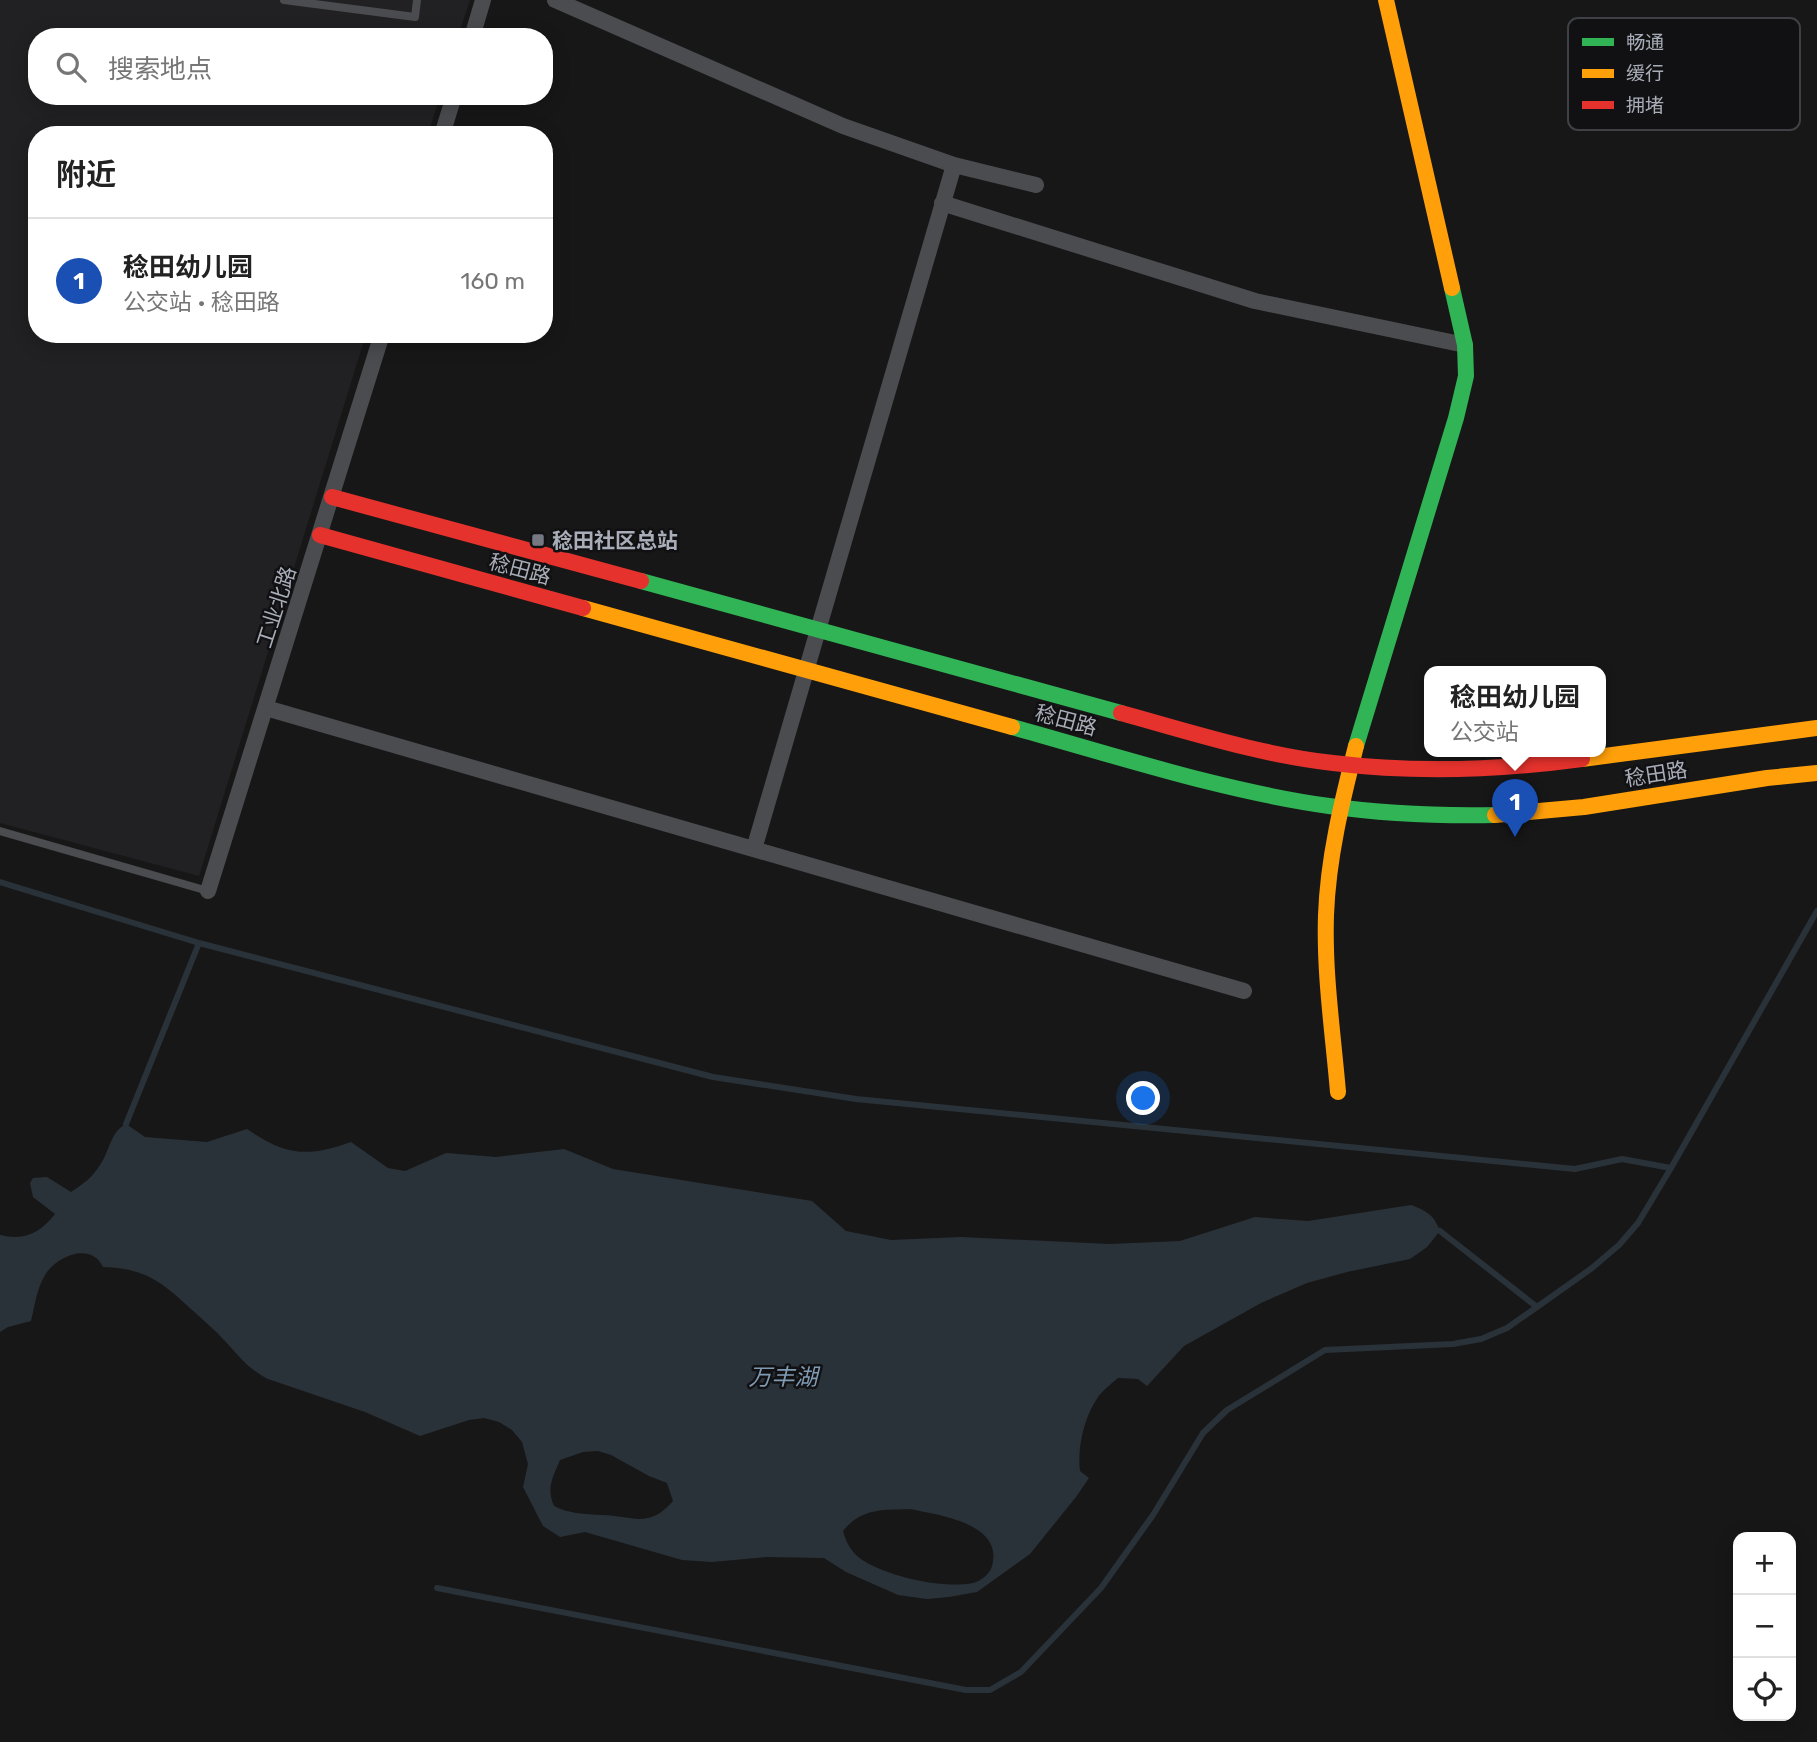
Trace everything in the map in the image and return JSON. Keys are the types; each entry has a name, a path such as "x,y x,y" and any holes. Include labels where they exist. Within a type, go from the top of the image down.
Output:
{"street":[{"path":"475,28 483,0"},
{"path":"555,0 843,126 954,165 1036,186"},
{"path":"1338,1092 1326,960 1326,925 1340,809 1456,418 1466,376 1465,345 1386,0"},
{"path":"445,126 451,105"},
{"path":"754,849 954,165"},
{"path":"942,203 1255,301 1465,345"},
{"name":"工业北路","path":"208,891 379,343"},
{"name":"稔田路","path":"332,498 1272,752 1351,765 1425,769 1527,766 1596,757"},
{"name":"稔田路","path":"320,535 1222,785 1340,809 1422,816 1495,816 1586,807 1782,776 1817,774"},
{"path":"266,708 1244,991"},
{"name":"稔田路","path":"1606,756 1817,728"}],"lane":[{"path":"284,0 415,17 417,0"},
{"path":"0,831 208,891"}],"shaded area":[{"path":"0,0 470,0 461,28 28,28 28,105 437,105 431,126 28,126 28,343 363,343 199,876 0,823"}],"water":[{"name":"万丰湖","path":"126,1124 145,1137 207,1142 247,1129 285,1149 309,1152 351,1142 388,1168 405,1171 446,1153 496,1157 564,1149 613,1169 812,1201 846,1231 891,1240 961,1237 1109,1244 1180,1241 1255,1217 1308,1221 1411,1205 1429,1214 1440,1231 1427,1247 1410,1259 1307,1283 1261,1303 1184,1346 1147,1386 1138,1379 1118,1378 1098,1397 1085,1423 1079,1462 1080,1471 1089,1478 1030,1554 977,1592 927,1599 898,1595 846,1572 824,1558 767,1557 712,1562 682,1560 585,1532 560,1537 543,1526 523,1487 528,1464 522,1442 512,1430 499,1422 484,1418 469,1420 420,1436 365,1412 268,1379 249,1366 212,1328 162,1284 130,1270 103,1267 91,1255 76,1254 60,1260 47,1272 41,1283 31,1321 0,1332 0,1235 17,1237 31,1234 44,1226 55,1214 33,1197 30,1183 33,1178 47,1177 71,1192 97,1170 113,1137","holes":["598,1451 667,1483 673,1501 656,1515 640,1519 577,1513 554,1506 551,1488 560,1460 583,1452","910,1509 951,1518 979,1531 988,1540 993,1551 991,1569 976,1582 932,1583 875,1567 850,1548 843,1531 857,1518 873,1512"]}],"waterway":[{"path":"0,882 199,943 713,1077 856,1099 1575,1169 1622,1159 1671,1168"},
{"path":"437,1588 966,1690 990,1690 1021,1672 1101,1588 1153,1515 1203,1433 1227,1410 1325,1350 1453,1344 1481,1339 1507,1328 1592,1268 1619,1245 1638,1223 1671,1168 1817,911"},
{"path":"126,1124 199,943"},
{"path":"1440,1231 1537,1307"}],"traffic: fast":[{"path":"1356,746 1456,418 1466,376 1465,345 1452,288"},
{"path":"641,581 1121,713"},
{"path":"1012,727 1170,772 1289,799 1391,813 1495,815"}],"traffic: slow":[{"path":"1386,0 1452,288"},
{"path":"583,608 1012,727"},
{"path":"1606,756 1817,728"},
{"path":"1338,1092 1328,981 1327,894 1341,809 1356,746"},
{"path":"1582,759 1597,757"},
{"path":"1495,815 1584,807 1767,778 1817,773"}],"traffic: jam":[{"path":"332,497 641,581"},
{"path":"320,535 583,608"},
{"path":"1121,713 1252,749 1364,766 1458,769 1582,759"}],"place":[{"name":"稔田社区总站","path":"538,540"},
{"name":"稔田幼儿园","path":"1515,837"}]}
